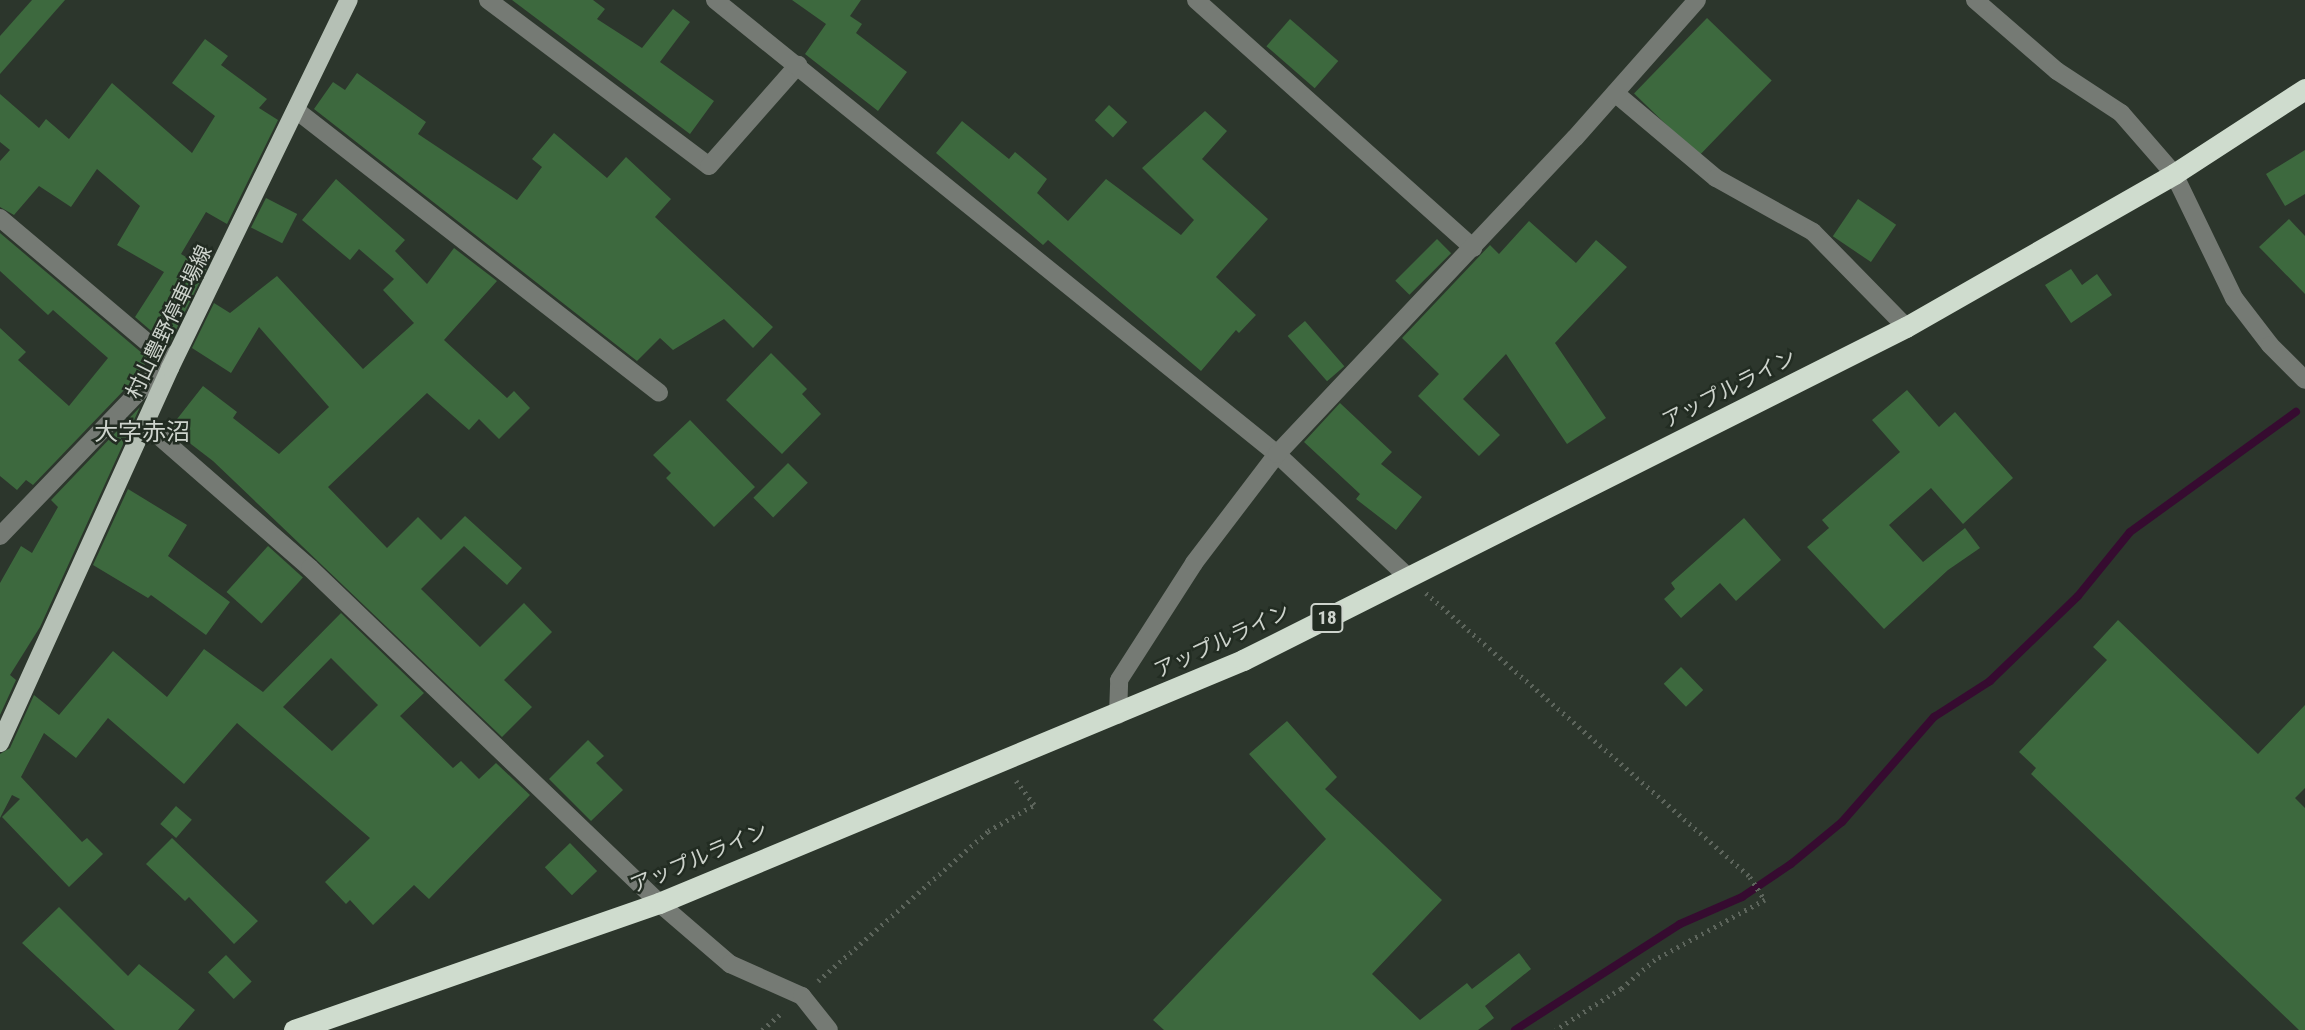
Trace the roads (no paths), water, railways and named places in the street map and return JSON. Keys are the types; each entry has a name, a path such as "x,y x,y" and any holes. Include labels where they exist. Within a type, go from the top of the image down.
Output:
{"highway":[{"name":"アップルライン","path":"294,1030 659,903 1118,715 1409,578 1906,327 2174,174 2305,89"}],"main road":[{"name":"村山豊野停車場線","path":"0,743 145,424 349,0"}],"street":[{"path":"488,0 709,166 798,65"},
{"path":"715,0 1277,454 1409,578"},
{"path":"1196,0 1472,248"},
{"path":"1118,715 1118,680 1195,563 1277,454 1472,248 1697,0"},
{"path":"1975,0 2057,71 2121,113 2174,174 2234,298 2270,345 2305,380"},
{"path":"1615,93 1716,178 1813,232 1906,327"},
{"path":"296,110 659,393"},
{"path":"0,218 168,360"},
{"path":"0,536 183,346"},
{"path":"145,424 310,568 659,903 730,964 802,996 829,1030"}],"waterway":[{"path":"1515,1030 1680,924 1742,897 1791,864 1842,822 1934,717 1990,681 2078,596 2130,532 2296,412"}],"district":[{"name":"大字赤沼","path":"142,433"}]}
